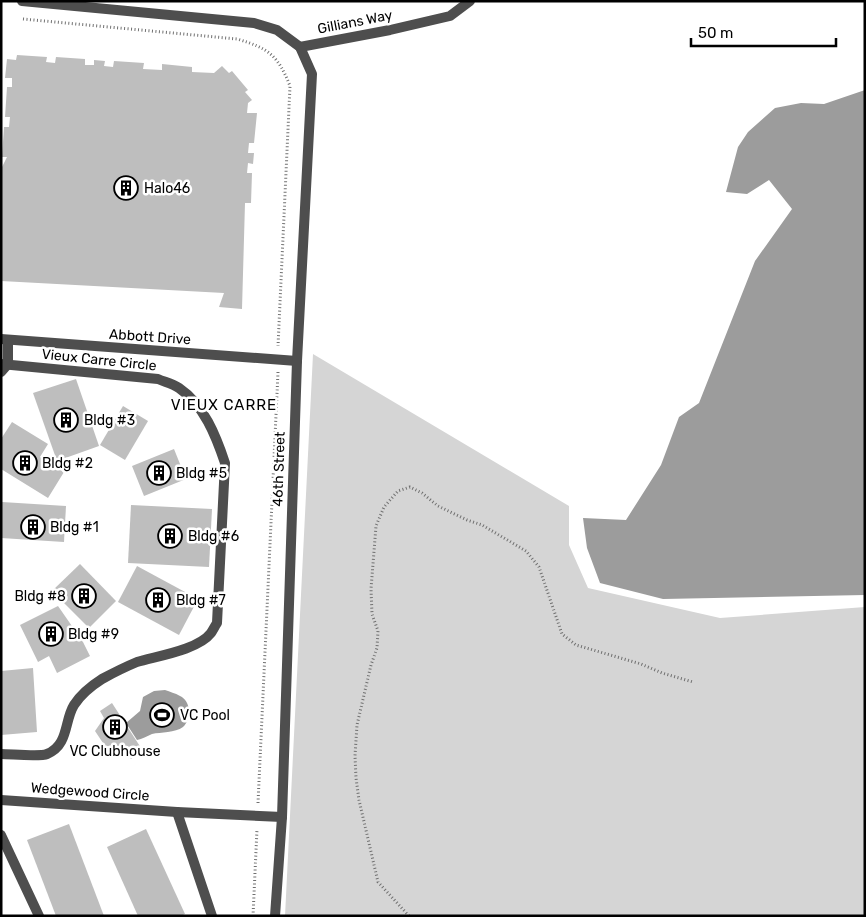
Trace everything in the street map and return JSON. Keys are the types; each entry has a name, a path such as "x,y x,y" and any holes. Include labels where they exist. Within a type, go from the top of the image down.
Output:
{"street":[{"name":"46th Street","path":"22,1 254,23 277,30 300,47 312,74 297,361 282,817 275,916"},
{"name":"Gillians Way","path":"300,47 390,30 450,16 470,1"},
{"name":"Abbott Drive","path":"5,340 297,361"},
{"path":"4,367 5,340"},
{"name":"Vieux Carre Circle","path":"1,754 47,754 58,746 66,734 73,706 82,694 93,685 113,673 136,663 198,643 210,634 217,623 225,464 209,423 195,404 179,388 158,378 4,367"},
{"name":"Wedgewood Circle","path":"1,800 282,817"},
{"path":"177,812 212,916"},
{"path":"1,835 39,916"}],"path":[{"path":"23,19 237,39 254,44 270,52 284,71 290,86 277,337 278,360 253,916"},
{"path":"409,916 378,882 359,800 355,756 357,725 371,665 377,648 378,631 372,614 371,589 376,526 384,507 398,491 410,487 422,493 438,506 482,525 526,551 540,567 562,634 576,645 693,682"}],"shaded area":[{"path":"865,90 865,595 663,599 600,583 587,548 583,518 626,520 661,465 679,417 699,403 755,261 792,209 769,180 747,194 726,192 738,147 748,132 775,108 801,103 824,104"},
{"path":"313,354 569,506 569,545 588,588 720,618 865,607 865,916 285,916"},
{"name":"VC Pool","path":"165,690 184,698 189,710 186,724 176,730 152,734 137,740 126,723 140,711 143,697 154,691"}],"building":[{"name":"Halo46","path":"17,55 47,57 46,62 55,63 56,57 85,59 85,65 94,65 94,60 105,61 104,66 113,67 114,61 144,63 143,69 162,70 162,64 192,67 192,72 214,73 222,66 229,73 232,71 248,90 245,92 252,100 248,103 247,113 257,113 254,143 249,143 248,153 254,153 253,164 248,163 247,173 252,173 251,203 245,203 242,309 219,307 224,293 1,281 1,169 7,157 2,157 4,127 9,127 10,117 5,117 7,87 12,87 12,78 5,78 7,59 16,60"},
{"name":"Bldg #3","path":"76,379 99,446 57,461 33,393"},
{"path":"123,406 148,421 125,460 100,445"},
{"name":"Bldg #2","path":"12,422 48,444 40,457 64,472 48,498 1,469 1,439"},
{"name":"Bldg #5","path":"174,449 186,479 144,496 132,466"},
{"name":"Bldg #1","path":"2,502 66,506 64,542 1,538"},
{"name":"Bldg #6","path":"131,505 212,509 209,567 128,563"},
{"name":"Bldg #8","path":"80,564 116,601 89,628 52,591"},
{"name":"Bldg #7","path":"137,566 198,599 179,635 118,602"},
{"name":"Bldg #9","path":"58,606 83,642 90,656 57,673 49,656 38,662 20,625"},
{"path":"33,668 37,732 1,735 1,671"},
{"name":"VC Clubhouse","path":"112,703 143,751 131,759 127,753 111,755 95,731 104,718 100,711"},
{"path":"69,824 104,916 56,916 27,840"},
{"path":"146,829 185,914 181,916 138,916 107,847"}],"place":[{"name":"Halo46","path":"126,188"},
{"name":"Bldg #3","path":"66,420"},
{"name":"Bldg #2","path":"25,463"},
{"name":"Bldg #5","path":"159,473"},
{"name":"Bldg #1","path":"33,527"},
{"name":"Bldg #6","path":"170,536"},
{"name":"Bldg #8","path":"84,596"},
{"name":"Bldg #7","path":"158,600"},
{"name":"Bldg #9","path":"51,634"},
{"name":"VC Pool","path":"162,715"},
{"name":"VC Clubhouse","path":"115,727"}],"district":[{"name":"VIEUX CARRE","path":"224,405"}]}
